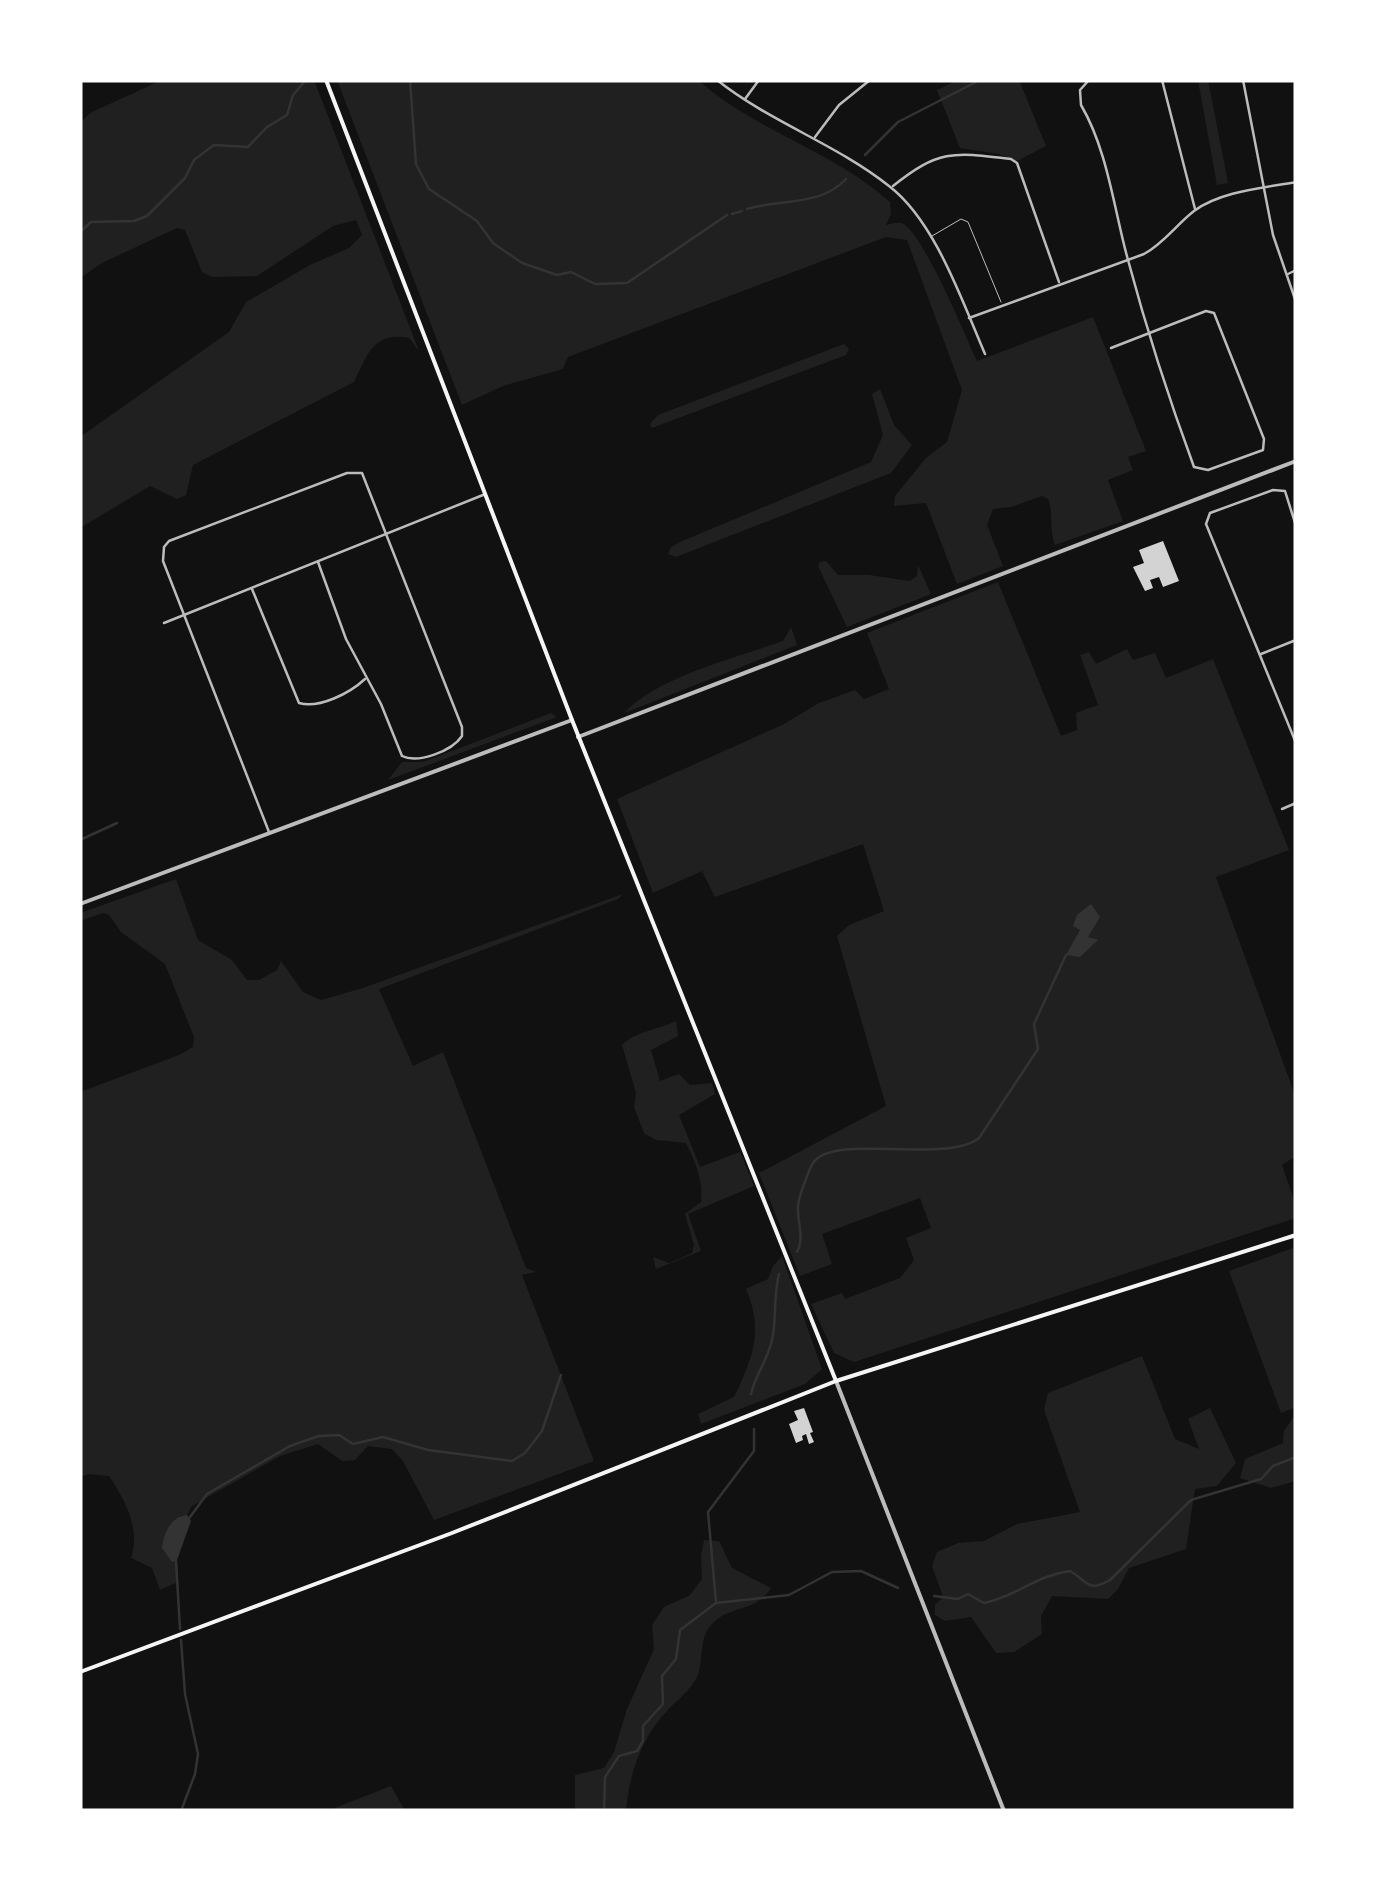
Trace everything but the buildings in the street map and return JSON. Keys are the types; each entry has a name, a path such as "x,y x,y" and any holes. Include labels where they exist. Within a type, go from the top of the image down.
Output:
{"main road":[{"path":"326,80 578,737 836,1381"},
{"path":"80,1672 452,1533 836,1381 1296,1235"}],"street":[{"path":"717,80 892,187 930,237 984,354"},
{"path":"745,100 759,80"},
{"path":"814,138 838,104 870,80"},
{"path":"1089,80 1080,90 1081,105 1111,189 1127,258 1149,332 1164,386 1194,468 1208,470 1264,450 1264,439 1214,313 1206,311 1149,332 1111,348"},
{"path":"1162,80 1195,210"},
{"path":"1243,80 1263,188 1296,302"},
{"path":"892,187 940,156 963,153 1011,158 1017,164 1060,284"},
{"path":"969,318 1156,247 1195,210 1209,203 1296,182"},
{"path":"1286,275 1296,270"},
{"path":"578,737 1296,461"},
{"path":"269,834 162,554 169,541 356,471 367,480 462,727 459,742 416,760 402,756 346,639 318,562"},
{"path":"1296,526 1285,491 1273,490 1210,513 1206,524 1296,744"},
{"path":"164,623 485,494"},
{"path":"251,588 299,702 315,704 349,691 366,678"},
{"path":"1260,654 1296,640"},
{"path":"80,904 572,720"},
{"path":"1282,809 1296,803"},
{"path":"836,1381 1004,1811"}],"lane":[{"path":"930,237 953,222 968,222 1002,306"}],"shaded area":[{"path":"162,80 314,80 419,351 409,338 379,342 367,355 354,382 193,465 186,495 177,499 150,486 80,528 80,437 229,332 246,302 310,265 349,248 362,235 356,220 333,226 257,276 212,277 202,272 185,230 177,228 102,263 80,278 80,123 90,113"},
{"path":"337,80 698,80 744,113 868,184 890,202 891,214 886,225 901,223 920,243 977,361 1093,317 1146,451 1128,457 1133,470 1108,480 1123,521 1055,545 1048,499 1042,496 993,509 987,525 1003,566 957,584 926,503 894,506 895,496 926,458 947,442 962,390 907,240 886,237 568,357 563,369 503,386 462,405"},
{"path":"958,80 1019,80 1046,146 1017,161 960,148 937,90"},
{"path":"1198,80 1208,80 1228,183 1217,185"},
{"path":"844,344 849,349 846,355 652,428 650,424 658,415"},
{"path":"880,389 894,425 912,445 891,473 676,557 668,554 680,542 871,462 883,435 872,394"},
{"path":"826,561 838,575 910,581 917,576 918,565 931,594 847,627 818,566"},
{"path":"998,582 1061,736 1077,730 1076,713 1098,705 1080,655 1089,652 1096,664 1127,649 1133,660 1155,653 1166,678 1213,659 1289,850 1216,877 1296,1098 1296,1156 1282,1165 1296,1206 1296,1218 854,1362 834,1353 811,1304 842,1293 845,1299 900,1278 914,1260 906,1238 931,1228 920,1198 822,1234 832,1264 800,1276 759,1173 886,1106 837,936 849,925 884,911 863,844 715,897 702,871 653,893 617,799 784,724 819,703 855,690 864,699 889,689 867,633"},
{"path":"791,627 797,645 624,713 677,678 783,641"},
{"path":"551,713 557,717 388,780 402,762 423,762"},
{"path":"176,879 198,940 232,960 247,980 259,980 277,970 281,961 303,992 321,1000 623,894 379,989 413,1066 443,1052 526,1268 536,1272 522,1275 594,1461 434,1520 403,1461 392,1449 368,1446 355,1460 342,1461 318,1444 280,1456 180,1516 172,1561 177,1560 178,1582 160,1590 152,1568 131,1558 133,1526 115,1485 109,1476 80,1477 80,1092 179,1055 193,1047 194,1037 165,964 121,932 109,915 103,913 80,921 80,913"},
{"path":"1091,904 1100,917 1088,937 1098,940 1080,957 1066,955 1080,930 1073,926 1077,915"},
{"path":"676,1021 678,1036 651,1050 660,1081 679,1074 690,1085 712,1083 715,1094 679,1115 700,1167 740,1152 754,1186 688,1214 701,1251 656,1269 653,1257 669,1263 692,1253 694,1245 685,1214 701,1202 701,1186 686,1143 656,1140 644,1133 634,1107 636,1093 622,1045"},
{"path":"1296,1247 1296,1407 1281,1413 1229,1271"},
{"path":"782,1256 822,1369 805,1384 701,1424 698,1414 734,1397 751,1356 755,1331 746,1289 768,1279"},
{"path":"1142,1356 1175,1439 1199,1449 1188,1419 1210,1408 1236,1463 1217,1486 1195,1489 1186,1549 1129,1568 1108,1599 1052,1596 1041,1616 1042,1634 1014,1652 996,1653 971,1617 945,1621 935,1615 935,1605 943,1597 932,1566 937,1552 958,1543 984,1541 1017,1524 1080,1512 1044,1410 1048,1393"},
{"path":"1296,1413 1296,1481 1271,1488 1240,1478 1245,1459 1283,1443 1284,1431"},
{"path":"187,1515 191,1521 177,1560 172,1562 162,1548 164,1537 172,1522"},
{"path":"704,1540 719,1541 732,1568 771,1588 758,1601 721,1617 708,1629 695,1680 643,1745 633,1771 626,1811 575,1811 575,1775 604,1768 614,1752 627,1709 654,1649 652,1625 664,1607 690,1595 702,1579"},
{"path":"391,1786 405,1811 327,1811"}],"waterway":[{"path":"80,232 91,222 134,221 147,216 185,178 194,160 214,145 248,147 267,127 287,115 293,95 306,80"},
{"path":"410,80 416,164 429,189 477,221 493,243 522,263 557,275 571,272 595,284 627,283 727,215"},
{"path":"865,155 898,122 980,80"},
{"path":"747,209 813,198 846,179"},
{"path":"732,214 742,211"},
{"path":"80,840 117,823"},
{"path":"797,1252 800,1197 813,1163 824,1154 865,1149 942,1149 963,1146 979,1138 1038,1049 1034,1024 1066,955"},
{"path":"751,1394 772,1340 779,1274"},
{"path":"187,1521 207,1494 290,1446 319,1436 339,1435 353,1444 383,1437 428,1450 512,1461 525,1453 542,1431 561,1375"},
{"path":"716,1602 708,1512 754,1451 754,1429"},
{"path":"934,1596 958,1599 968,1594 984,1603 1070,1571 1097,1586 1110,1580 1191,1500 1261,1479 1273,1466 1296,1457"},
{"path":"176,1561 180,1629"},
{"path":"604,1811 605,1777 619,1756 637,1751 643,1741 643,1726 663,1704 662,1676 676,1659 680,1630 716,1603 789,1595 832,1572 861,1571 898,1588"},
{"path":"181,1640 185,1694 198,1754 181,1811"}]}
